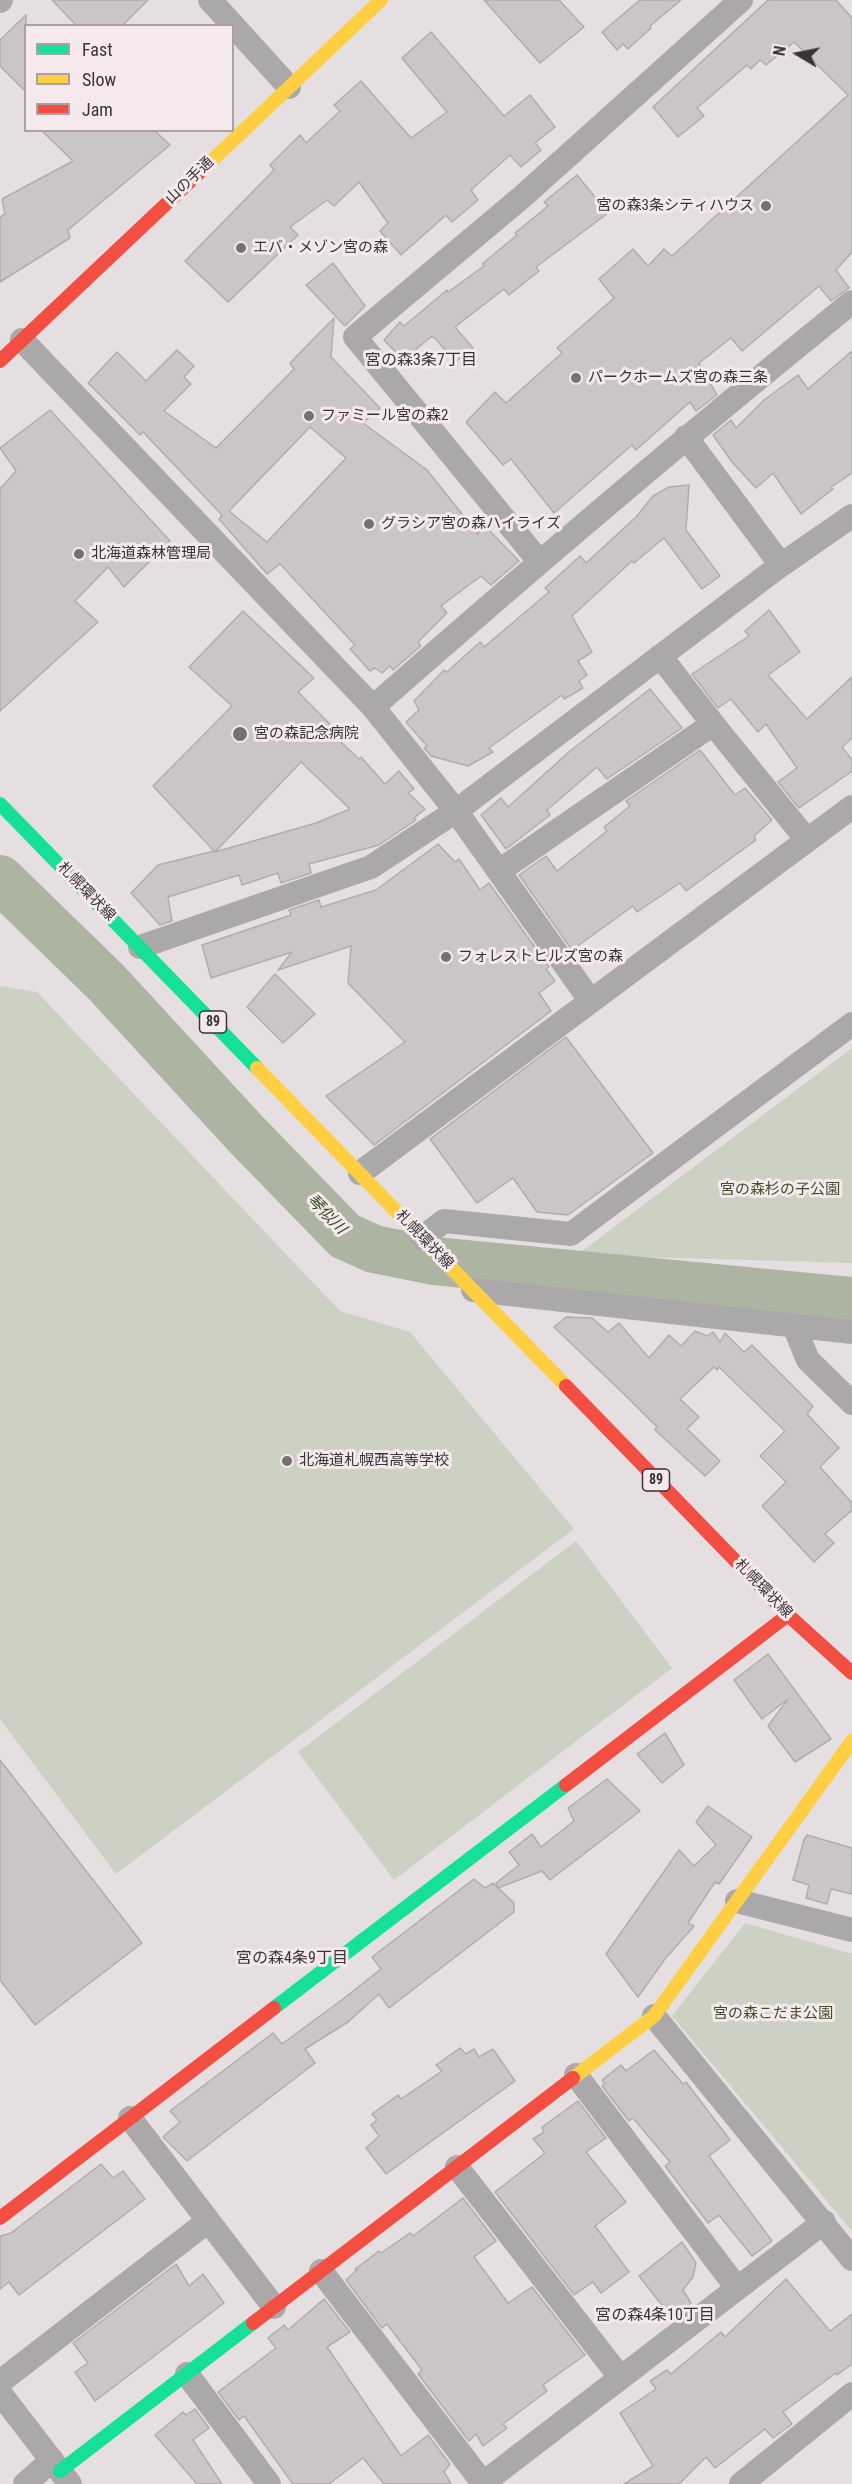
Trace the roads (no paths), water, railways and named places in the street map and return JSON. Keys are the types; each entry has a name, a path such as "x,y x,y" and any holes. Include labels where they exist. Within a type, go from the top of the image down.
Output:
{"street":[{"path":"210,0 232,24"},
{"name":"山の手通","path":"0,361 381,0"},
{"path":"539,561 355,337 522,197 741,0"},
{"path":"234,26 289,87"},
{"path":"373,707 539,561 686,437 852,302"},
{"path":"22,340 373,707 456,811 590,1000"},
{"path":"686,437 781,566"},
{"path":"140,947 371,867 456,811 660,656 852,516"},
{"path":"660,656 807,840"},
{"path":"499,871 713,724"},
{"name":"札幌環状線","path":"0,804 788,1616 852,1673"},
{"path":"360,1173 852,807"},
{"path":"424,1240 444,1221 571,1234 852,1024"},
{"path":"469,1286 852,1332"},
{"path":"794,1326 808,1360 852,1403"},
{"path":"0,2218 788,1616"},
{"path":"26,2484 61,2472 654,2016 852,1742"},
{"path":"737,1900 852,1930"},
{"path":"654,2016 852,2259"},
{"path":"576,2075 737,2288"},
{"path":"130,2118 274,2307"},
{"path":"457,2167 620,2377"},
{"path":"0,2382 208,2221"},
{"path":"321,2271 482,2484 824,2222"},
{"path":"187,2374 269,2484"},
{"path":"0,2393 61,2472"},
{"path":"741,2484 852,2394"}],"waterway":[{"name":"琴似川","path":"0,879 106,982 244,1132 345,1236 374,1249 434,1261 852,1301"}],"place":[{"name":"宮の森3条シティハウス","path":"766,206"},
{"name":"エバ・メゾン宮の森","path":"241,248"},
{"name":"パークホームズ宮の森三条","path":"576,378"},
{"name":"ファミール宮の森2","path":"309,416"},
{"name":"グラシア宮の森ハイライズ","path":"369,524"},
{"name":"北海道森林管理局","path":"79,554"},
{"name":"宮の森記念病院","path":"240,734"},
{"name":"フォレストヒルズ宮の森","path":"446,957"},
{"name":"北海道札幌西高等学校","path":"287,1461"}],"district":[{"name":"宮の森3条7丁目","path":"421,361"},
{"name":"宮の森4条9丁目","path":"292,1959"},
{"name":"宮の森4条10丁目","path":"655,2316"}],"park label":[{"name":"宮の森杉の子公園","path":"780,1190"},
{"name":"宮の森こだま公園","path":"773,2014"}]}
